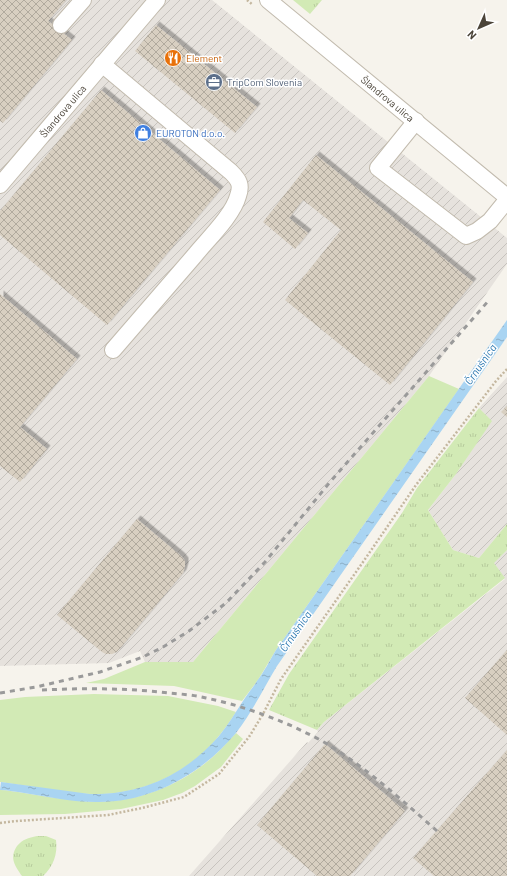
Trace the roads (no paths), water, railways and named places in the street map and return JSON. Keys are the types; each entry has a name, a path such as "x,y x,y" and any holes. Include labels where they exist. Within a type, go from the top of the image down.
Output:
{"street":[{"path":"61,25 83,0"},
{"name":"Šlandrova ulica","path":"0,185 157,0"},
{"name":"Šlandrova ulica","path":"268,0 416,121 507,198"},
{"path":"102,64 231,172 238,179 240,187 238,198 231,212 113,350"},
{"path":"416,121 378,168 466,236 477,231 490,221 507,198"}],"water":[{"name":"Črnušnica","path":"507,320 507,337 277,666 242,725 222,748 191,773 174,783 136,797 116,801 87,802 0,790 1,782 90,794 127,791 161,780 177,772 206,750 225,728 262,674 276,650"}],"railway":[{"path":"0,693 36,687 100,672 143,657 189,631 226,603 265,562 330,482 490,299"},
{"path":"42,690 121,689 183,694 217,700 260,713 313,736 346,756 386,787 437,831"}],"place":[{"name":"Element","path":"173,58"},
{"name":"TripCom Slovenia","path":"214,82"},
{"name":"EUROTON d.o.o.","path":"143,133"}]}
